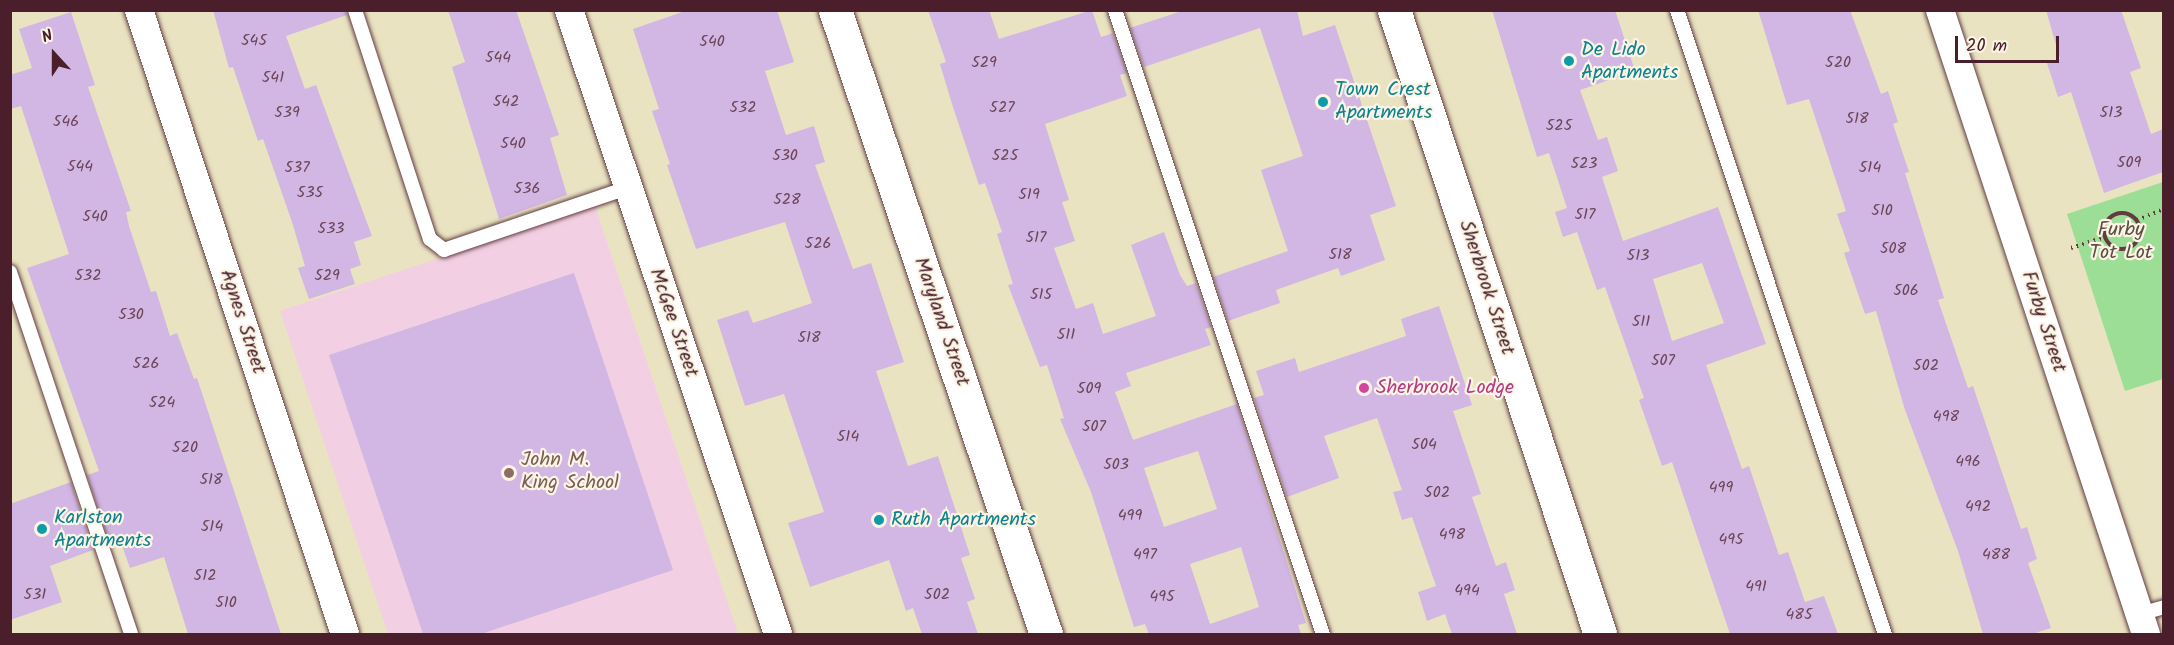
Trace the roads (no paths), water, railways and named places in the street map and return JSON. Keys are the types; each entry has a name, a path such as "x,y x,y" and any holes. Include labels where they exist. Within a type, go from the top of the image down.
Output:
{"main road":[{"name":"Maryland Street","path":"835,10 1046,634"},
{"name":"Sherbrook Street","path":"1394,10 1600,634"}],"street":[{"name":"Agnes Street","path":"139,10 345,634"},
{"name":"McGee Street","path":"569,10 627,189 778,634"},
{"name":"Furby Street","path":"1940,10 2150,619"}],"lane":[{"path":"355,10 430,239 444,250 627,189"},
{"path":"1115,10 1323,634"},
{"path":"1677,10 1885,634"},
{"path":"10,272 131,634"}],"place":[{"name":"De Lido Apartments","path":"1569,61"},
{"name":"Town Crest Apartments","path":"1323,102"},
{"name":"Sherbrook Lodge","path":"1364,388"},
{"name":"John M. King School","path":"509,473"},
{"name":"Ruth Apartments","path":"879,520"},
{"name":"Karlston Apartments","path":"42,529"}],"park label":[{"name":"Furby Tot Lot","path":"2121,242"}]}
